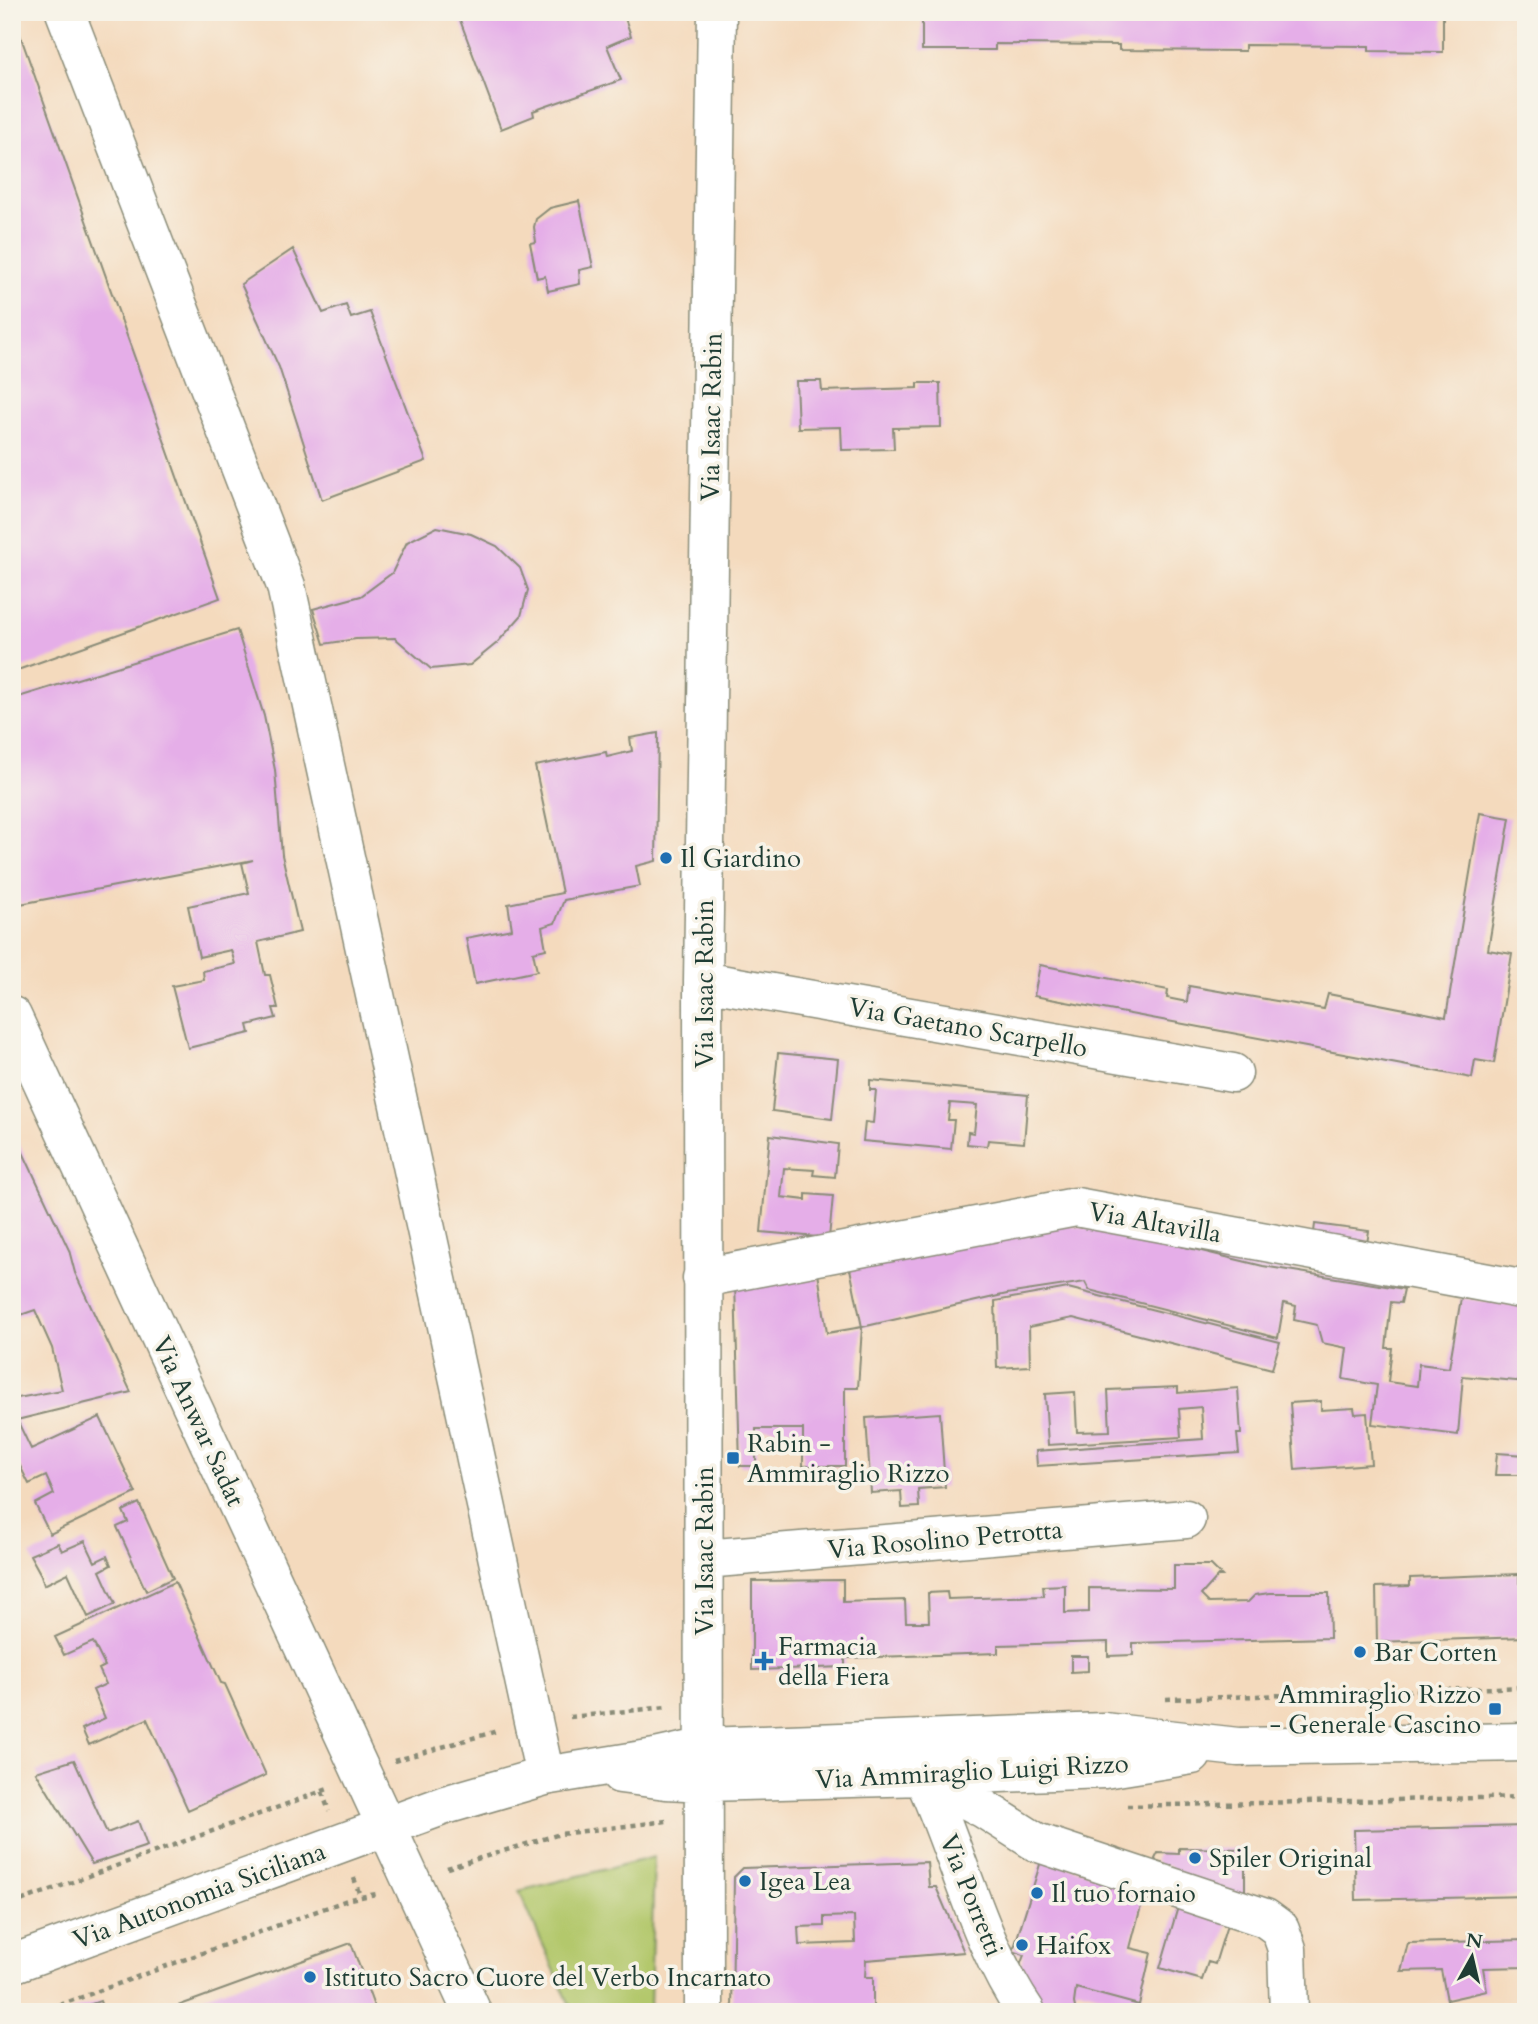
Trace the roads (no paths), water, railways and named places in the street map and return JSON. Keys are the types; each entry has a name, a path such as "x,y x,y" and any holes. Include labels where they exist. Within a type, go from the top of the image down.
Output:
{"street":[{"path":"65,12 286,586 545,1776"},
{"name":"Via Isaac Rabin","path":"704,2012 703,981 717,12"},
{"name":"Via Gaetano Scarpello","path":"703,981 1233,1073"},
{"name":"Via Anwar Sadat","path":"12,1016 472,2012"},
{"name":"Via Altavilla","path":"702,1278 1076,1207 1526,1290"},
{"name":"Via Rosolino Petrotta","path":"704,1559 1186,1519"},
{"name":"Via Ammiraglio Luigi Rizzo","path":"705,1765 1104,1732 1238,1747 1526,1742"},
{"name":"Via Ammiraglio Luigi Rizzo","path":"705,1765 923,1776 1104,1769 1238,1747"},
{"name":"Via Autonomia Siciliana","path":"15,1955 445,1805 545,1776 590,1770 705,1765"},
{"path":"923,1776 984,1809 1036,1842 1265,1918 1280,1929 1287,1949 1289,2012"},
{"name":"Via Porretti","path":"923,1776 939,1811 976,1917 1015,1996 1026,2012"}],"place":[{"name":"Il Giardino","path":"666,858"},
{"name":"Rabin - Ammiraglio Rizzo","path":"733,1458"},
{"name":"Bar Corten","path":"1360,1652"},
{"name":"Farmacia della Fiera","path":"764,1661"},
{"name":"Ammiraglio Rizzo - Generale Cascino","path":"1495,1709"},
{"name":"Spiler Original","path":"1195,1858"},
{"name":"Igea Lea","path":"745,1881"},
{"name":"Il tuo fornaio","path":"1037,1893"},
{"name":"Haifox","path":"1022,1945"},
{"name":"Istituto Sacro Cuore del Verbo Incarnato","path":"310,1977"}]}
